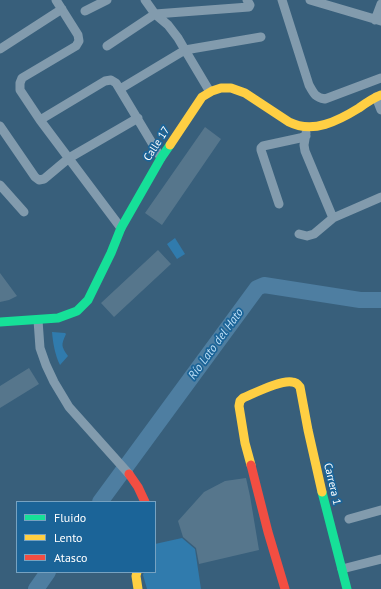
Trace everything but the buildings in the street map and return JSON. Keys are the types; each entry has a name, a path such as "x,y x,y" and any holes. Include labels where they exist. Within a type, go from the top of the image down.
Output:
{"street":[{"path":"56,0 78,35 79,41 76,46 22,78 20,90 40,120 121,228"},
{"path":"85,11 107,0"},
{"path":"145,0 155,14 175,33 210,92 224,87 247,94 288,123 307,132"},
{"path":"107,46 155,14 248,7 250,5 247,0"},
{"path":"282,0 309,85 315,95 319,98 325,99 381,78"},
{"path":"310,0 378,21 381,4"},
{"path":"0,49 62,9"},
{"path":"120,89 184,50 261,37"},
{"path":"40,120 105,81 111,80 116,83 120,89 161,158"},
{"name":"Calle 17","path":"0,322 58,318 77,311 88,300 112,253 121,228 161,158 202,97 210,92"},
{"path":"279,204 261,150 263,146 300,138 307,132 334,121 378,96 381,110"},
{"path":"0,126 35,178 40,180 44,179 69,158 138,118"},
{"path":"307,132 304,145 305,151 334,218"},
{"path":"0,185 24,212"},
{"path":"298,234 307,236 314,234 334,218 381,197"},
{"path":"38,320 40,348 54,382 69,407 135,481 145,501"},
{"name":"Carrera 1","path":"284,585 268,532 245,443 239,406 243,398 287,382 293,382 300,387 325,507 347,589"},
{"path":"349,519 381,510"},
{"path":"342,569 381,559"},
{"path":"137,573 138,589"}],"shaded area":[{"path":"175,238 185,254 177,259 167,244"},
{"path":"52,332 66,334 62,345 68,356 60,365 54,349"},
{"path":"182,538 195,549 201,589 147,589 143,575 144,573 156,573 156,544"}],"waterway":[{"name":"Río Lato del Hato","path":"101,501 257,288 264,285 360,300 381,300"},
{"name":"Río Lato del Hato","path":"36,589 47,573"}],"traffic: fast":[{"path":"0,322 58,318 77,311 88,300 111,253 121,228 170,145"},
{"path":"322,492 347,589"}],"traffic: slow":[{"path":"170,145 202,97 221,88 231,88 245,93 289,122 307,127 334,121 351,113 372,99 381,95"},
{"path":"251,465 245,443 239,406 240,401 243,398 274,385 295,382 300,387 322,492"},
{"path":"137,573 138,589"}],"traffic: jam":[{"path":"251,465 268,532 285,589"},
{"path":"129,474 138,487 145,501"}]}
